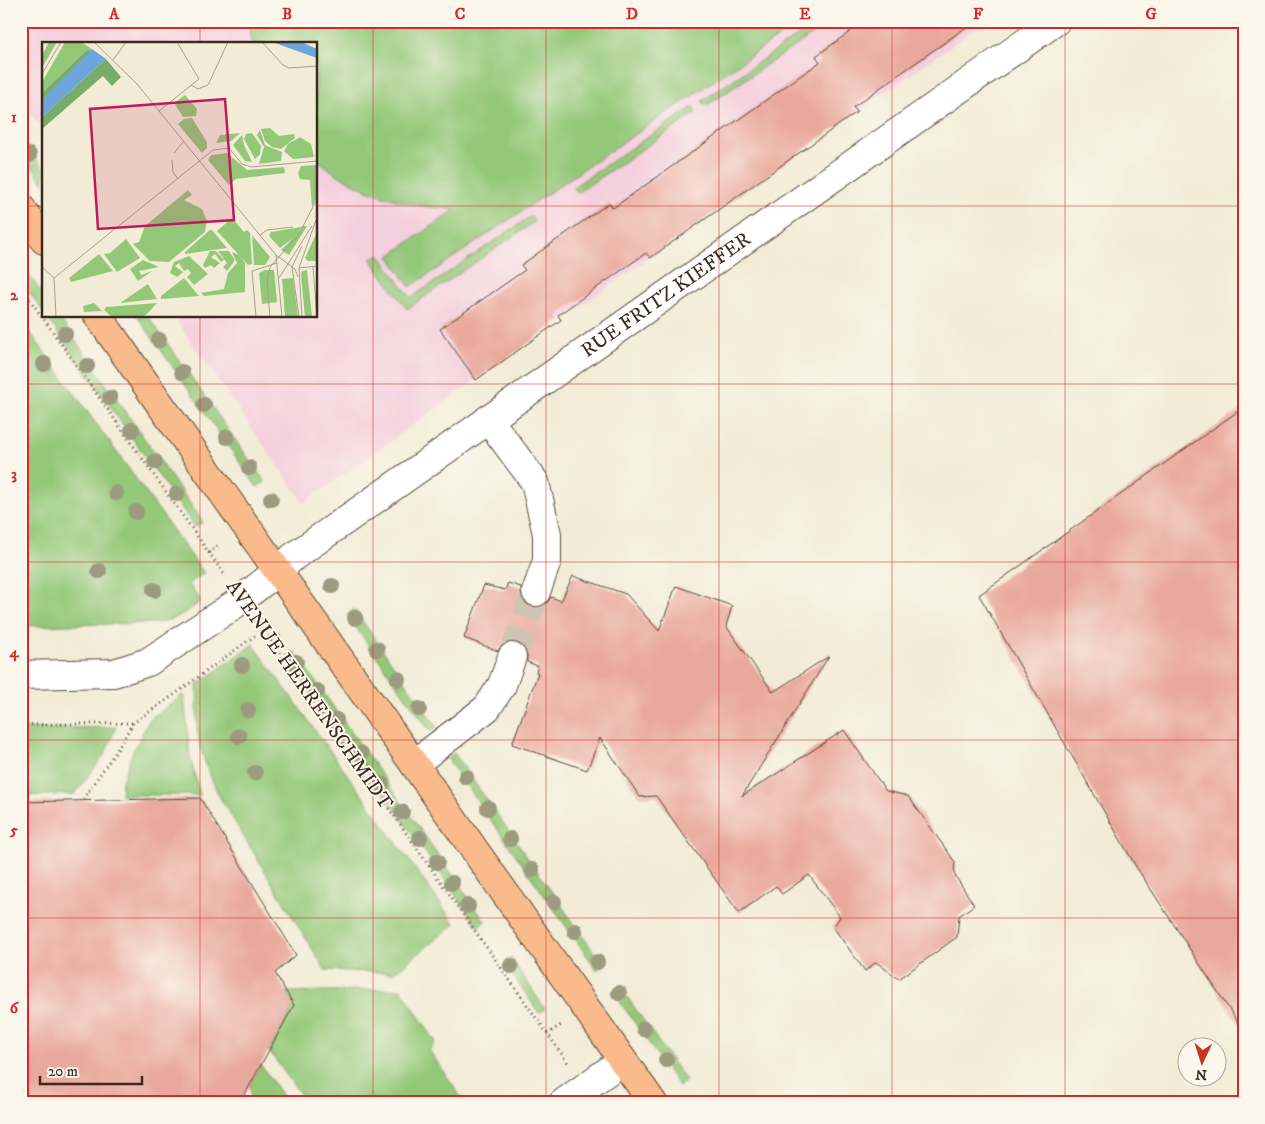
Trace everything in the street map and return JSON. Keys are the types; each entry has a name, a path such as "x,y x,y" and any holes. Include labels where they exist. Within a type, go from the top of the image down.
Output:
{"main road":[{"path":"21,208 42,237"},
{"path":"99,318 653,1103"}],"street":[{"name":"RUE FRITZ KIEFFER","path":"21,675 114,673 148,662 242,599 293,557 1056,21"},
{"path":"488,419 534,482 547,534 547,561 536,592"},
{"path":"414,764 487,708 502,686 512,656"},
{"path":"563,1103 622,1061"}],"path":[{"name":"AVENUE HERRENSCHMIDT","path":"21,286 42,316"},
{"name":"AVENUE HERRENSCHMIDT","path":"44,318 585,1086"},
{"path":"83,799 117,750 132,723 256,635"},
{"path":"21,725 132,723"}],"shaded area":[{"path":"21,21 986,21 304,503 174,318 318,318 318,42 42,42 42,130 21,100"}],"green space":[{"path":"249,21 802,21 410,287 389,256 455,210 417,205 377,194 338,175 318,160 318,42 252,42"},
{"path":"819,21 823,21 826,25 706,106 702,101"},
{"path":"693,107 696,113 577,193 573,187"},
{"path":"21,137 42,166 42,180 21,152"},
{"path":"531,216 534,222 407,309 371,260 379,254 411,298"},
{"path":"21,264 42,293 42,310 21,281"},
{"path":"47,318 59,318 203,522 195,527"},
{"path":"138,318 149,318 265,482 257,487"},
{"path":"24,324 204,573 189,584 201,601 181,615 157,623 21,626 21,326"},
{"path":"354,609 437,727 430,731 347,615"},
{"path":"253,644 455,924 394,973 325,970 218,794 204,758 197,730 197,685"},
{"path":"294,651 485,921 478,927 287,656"},
{"path":"184,694 190,757 200,795 121,795 122,781 133,751 150,719"},
{"path":"116,727 105,754 75,794 21,796 21,729"},
{"path":"454,753 603,965 597,970 447,758"},
{"path":"511,958 545,1009 539,1013 504,963"},
{"path":"620,987 686,1081 679,1086 613,992"},
{"path":"401,989 436,1042 429,1050 465,1103 307,1103 269,1051 294,1005 286,992"},
{"path":"261,1065 287,1103 251,1103 250,1085"}],"building":[{"path":"865,21 975,21 853,107 857,112 650,258 646,253 558,315 561,320 476,380 440,329 525,270 521,265 609,203 613,208 820,62 816,56"},
{"path":"1244,407 1244,1032 1135,865 979,595"},
{"path":"573,576 626,594 659,631 676,586 732,606 726,626 773,692 829,656 742,796 844,730 886,791 908,796 955,862 954,874 974,905 959,916 957,937 899,979 876,962 865,971 833,927 840,917 809,875 782,894 776,886 739,913 656,796 640,797 600,738 587,770 512,744 538,673 536,672 538,666 527,662 527,654 524,647 518,643 509,642 502,645 498,651 464,638 484,585 505,590 508,583 521,587 524,602 530,606 538,607 546,604 551,597 561,601"},
{"path":"200,798 296,955 275,973 294,1005 240,1103 21,1103 21,802"}],"tunnel":[{"path":"512,657 536,592"}]}
